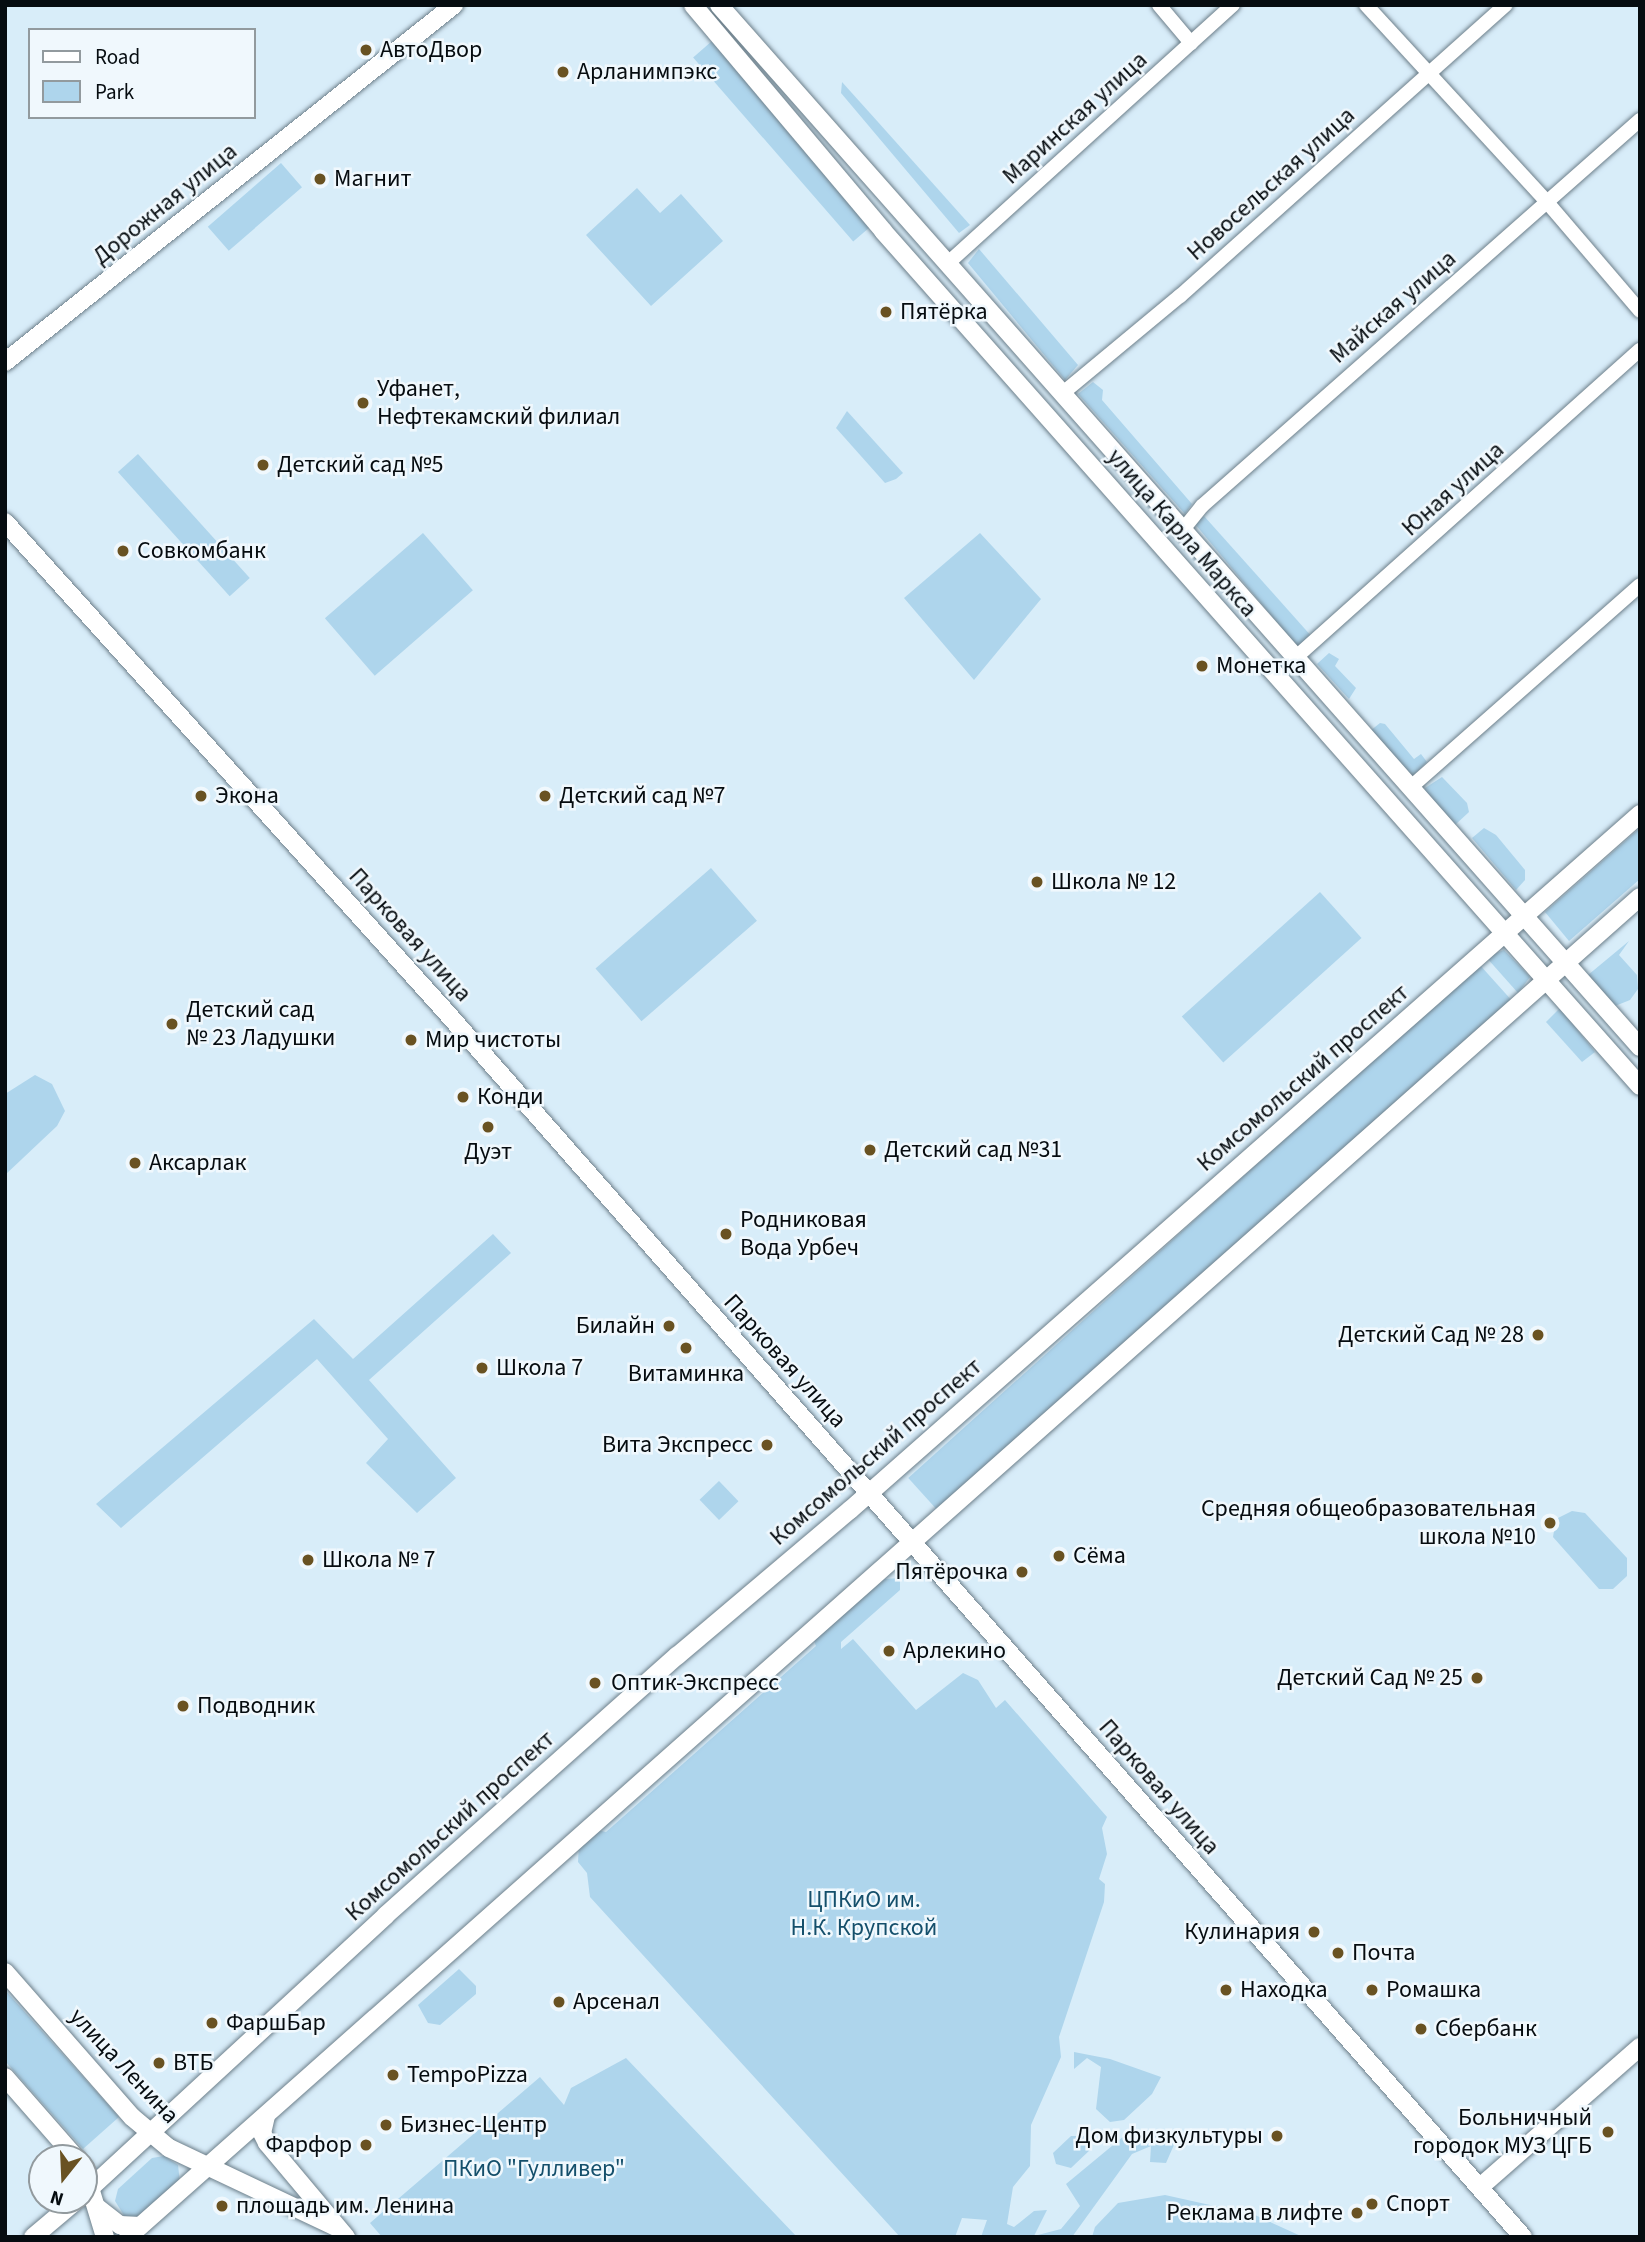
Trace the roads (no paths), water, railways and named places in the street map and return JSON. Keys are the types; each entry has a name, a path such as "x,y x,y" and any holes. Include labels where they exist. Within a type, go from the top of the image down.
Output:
{"main road":[{"name":"Дорожная улица","path":"5,362 454,5"},
{"name":"улица Карла Маркса","path":"693,5 979,339 1549,979 1640,1086"},
{"name":"улица Карла Маркса","path":"719,5 1000,321 1181,532 1640,1047"},
{"path":"979,339 1000,321"},
{"name":"Парковая улица","path":"5,522 446,1012 1523,2237"},
{"name":"Комсомольский проспект","path":"149,2131 677,1656 869,1493 1640,814"},
{"path":"98,2208 120,2225 134,2231 804,1635 913,1544 1640,897"},
{"name":"улица Ленина","path":"5,1972 132,2117 169,2148 208,2164 341,2232"},
{"path":"1480,2188 1640,2047"},
{"path":"5,2077 64,2144"},
{"name":"улица Ленина","path":"266,2116 262,2133 267,2143 341,2232"},
{"path":"98,2181 149,2131"},
{"path":"169,2148 181,2166 180,2190"},
{"path":"98,2208 105,2237"},
{"path":"33,2237 60,2214"}],"street":[{"path":"1159,5 1191,43"},
{"name":"Маринская улица","path":"947,264 1233,5"},
{"path":"1366,5 1428,76 1547,202 1640,311"},
{"name":"Новосельская улица","path":"1063,393 1506,5"},
{"name":"Майская улица","path":"1181,532 1202,506 1640,120"},
{"name":"Юная улица","path":"1294,659 1640,350"},
{"path":"1411,788 1519,689 1640,585"}],"place":[{"name":"АвтоДвор","path":"366,50"},
{"name":"Арланимпэкс","path":"563,72"},
{"name":"Магнит","path":"320,179"},
{"name":"Пятёрка","path":"886,312"},
{"name":"Уфанет, Нефтекамский филиал","path":"363,403"},
{"name":"Детский сад №5","path":"263,465"},
{"name":"Совкомбанк","path":"123,551"},
{"name":"Монетка","path":"1202,666"},
{"name":"Экона","path":"201,796"},
{"name":"Детский сад №7","path":"545,796"},
{"name":"Школа № 12","path":"1037,882"},
{"name":"Детский сад № 23 Ладушки","path":"172,1024"},
{"name":"Мир чистоты","path":"411,1040"},
{"name":"Конди","path":"463,1097"},
{"name":"Дуэт","path":"488,1127"},
{"name":"Детский сад №31","path":"870,1150"},
{"name":"Аксарлак","path":"135,1163"},
{"name":"Родниковая Вода Урбеч","path":"726,1234"},
{"name":"Билайн","path":"669,1326"},
{"name":"Детский Сад № 28","path":"1538,1335"},
{"name":"Витаминка","path":"686,1348"},
{"name":"Школа 7","path":"482,1368"},
{"name":"Вита Экспресс","path":"767,1445"},
{"name":"Средняя общеобразовательная школа №10","path":"1550,1523"},
{"name":"Сёма","path":"1059,1556"},
{"name":"Школа № 7","path":"308,1560"},
{"name":"Пятёрочка","path":"1022,1572"},
{"name":"Арлекино","path":"889,1651"},
{"name":"Детский Сад № 25","path":"1477,1678"},
{"name":"Оптик-Экспресс","path":"595,1683"},
{"name":"Подводник","path":"183,1706"},
{"name":"Кулинария","path":"1314,1932"},
{"name":"Почта","path":"1338,1953"},
{"name":"Находка","path":"1226,1990"},
{"name":"Ромашка","path":"1372,1990"},
{"name":"Арсенал","path":"559,2002"},
{"name":"ФаршБар","path":"212,2023"},
{"name":"Сбербанк","path":"1421,2029"},
{"name":"ВТБ","path":"159,2063"},
{"name":"TempoPizza","path":"393,2075"},
{"name":"Бизнес-Центр","path":"386,2125"},
{"name":"Больничный городок МУЗ ЦГБ","path":"1608,2132"},
{"name":"Дом физкультуры","path":"1277,2136"},
{"name":"Фарфор","path":"366,2145"},
{"name":"Спорт","path":"1372,2204"},
{"name":"площадь им. Ленина","path":"222,2206"},
{"name":"Реклама в лифте","path":"1357,2213"}],"park label":[{"name":"ЦПКиО им. Н.К. Крупской","path":"864,1914"},
{"name":"ПКиО \"Гулливер\"","path":"534,2169"}]}
